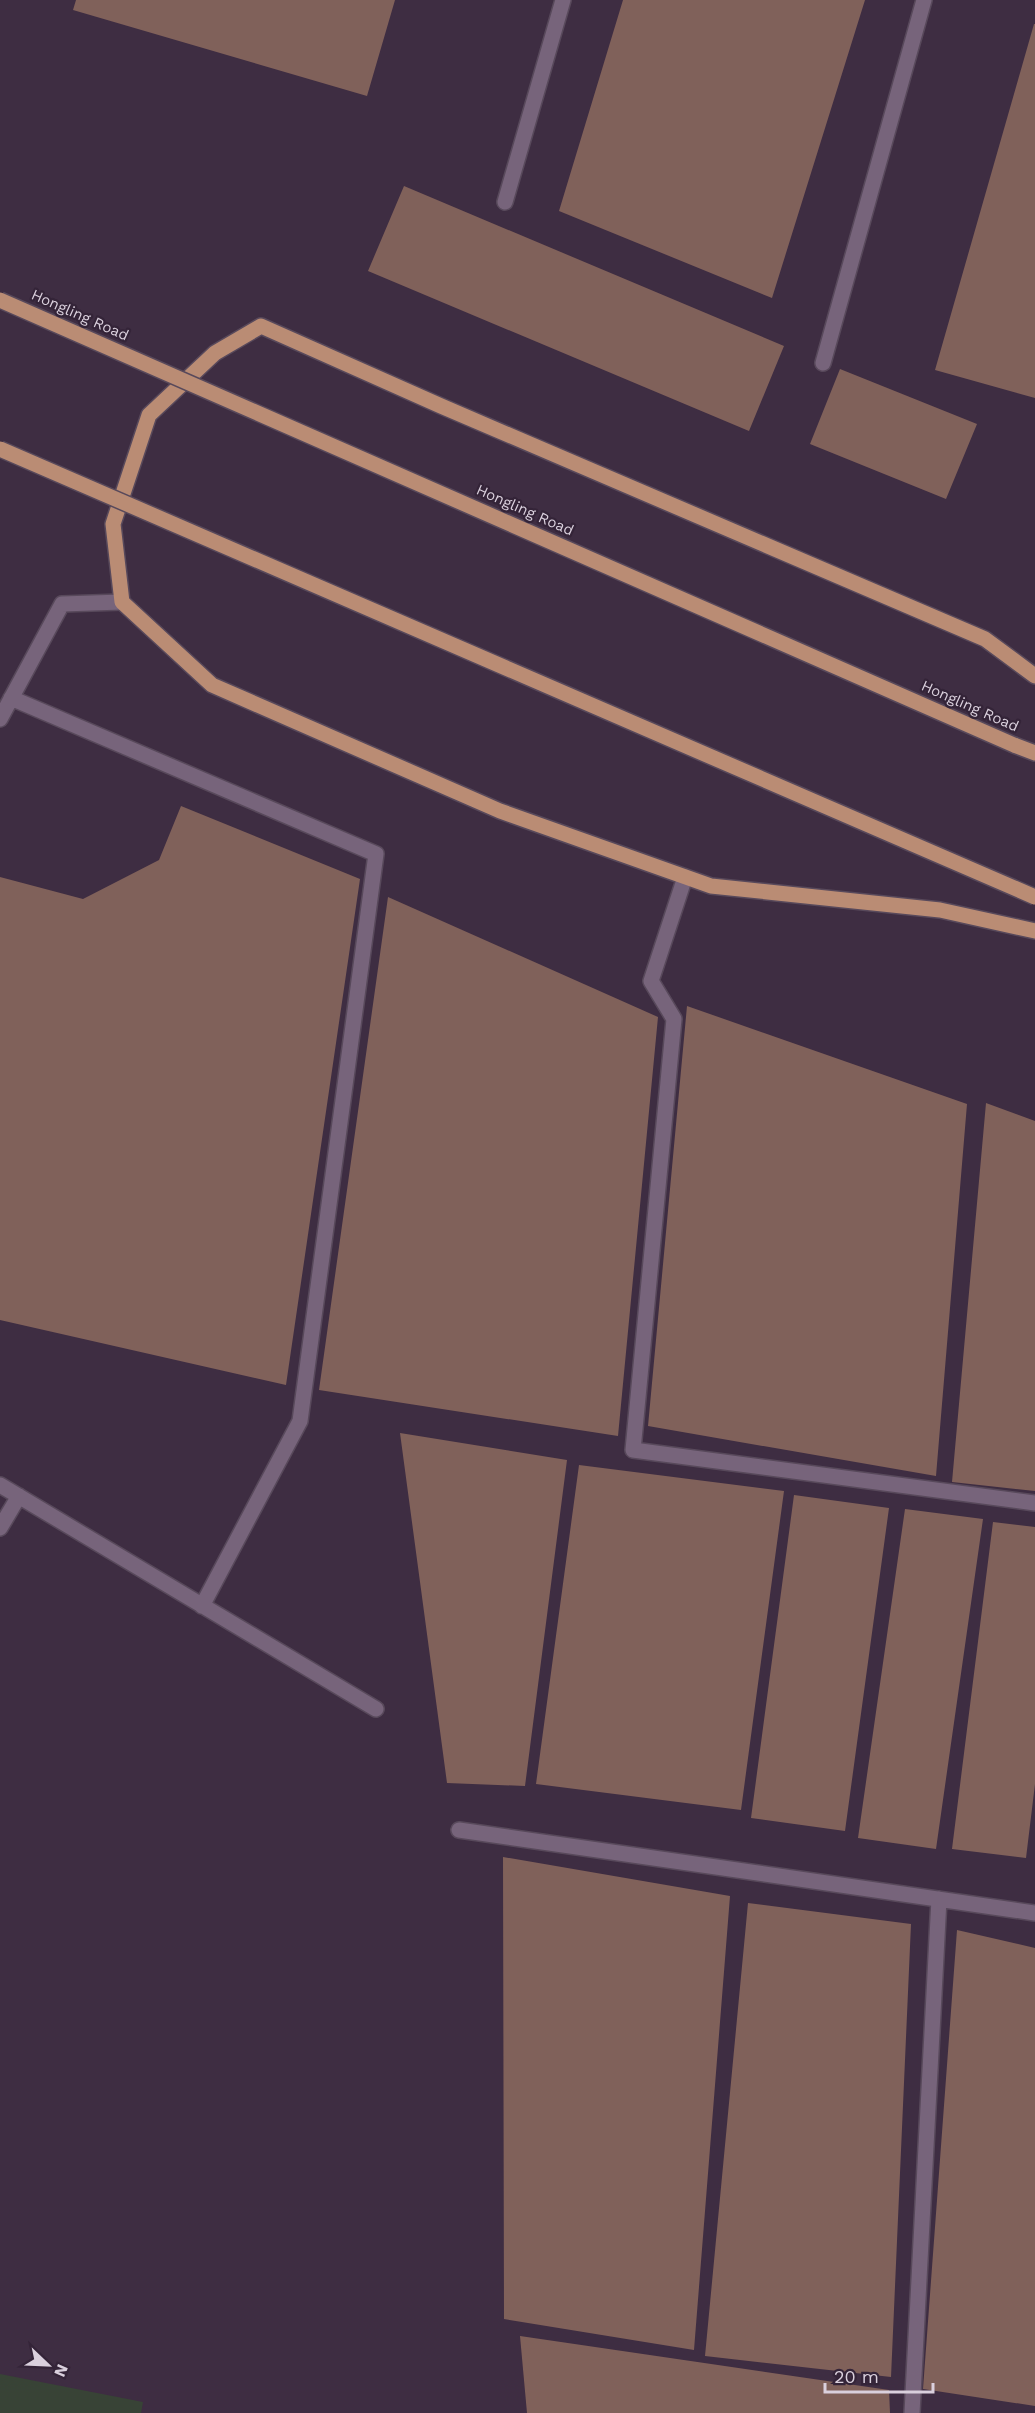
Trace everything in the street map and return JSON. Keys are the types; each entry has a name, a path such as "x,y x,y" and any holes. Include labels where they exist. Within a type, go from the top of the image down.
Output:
{"main road":[{"name":"Hongling Road","path":"0,300 1035,753"},
{"path":"1035,676 985,639 261,327 215,353 150,415 113,524 122,602 212,685 500,811 711,886 940,910 1035,931"},
{"path":"0,449 1035,897"}],"street":[{"path":"505,202 564,0"},
{"path":"823,363 924,0"},
{"path":"0,719 62,604 122,602"},
{"path":"11,698 376,854 300,1421 202,1606"},
{"path":"685,877 651,981 674,1019 633,1450 1035,1503"},
{"path":"0,1485 376,1709"},
{"path":"0,1528 19,1496"},
{"path":"459,1830 1035,1912"},
{"path":"912,2413 939,1899"}],"green space":[{"path":"0,2374 143,2402 141,2413 0,2413"}],"building":[{"path":"76,0 395,0 367,96 73,10"},
{"path":"623,0 865,0 772,298 559,211"},
{"path":"1035,24 1035,398 935,370"},
{"path":"404,186 784,346 749,431 368,271"},
{"path":"840,369 977,424 946,499 810,444"},
{"path":"181,806 360,879 286,1385 0,1320 0,877 83,899 159,860"},
{"path":"388,897 658,1017 618,1436 319,1390"},
{"path":"687,1006 967,1104 936,1476 648,1426"},
{"path":"986,1103 1035,1121 1035,1491 952,1482"},
{"path":"400,1433 567,1460 525,1786 447,1783"},
{"path":"579,1465 784,1491 741,1810 536,1784"},
{"path":"794,1495 889,1508 845,1831 751,1818"},
{"path":"905,1509 983,1519 936,1849 858,1838"},
{"path":"993,1522 1035,1527 1035,1784 1026,1858 952,1849"},
{"path":"503,1857 730,1896 694,2350 504,2319"},
{"path":"748,1903 911,1924 891,2377 705,2356"},
{"path":"957,1930 1035,1948 1035,2406 923,2389"},
{"path":"520,2336 889,2390 890,2413 527,2413"}]}
